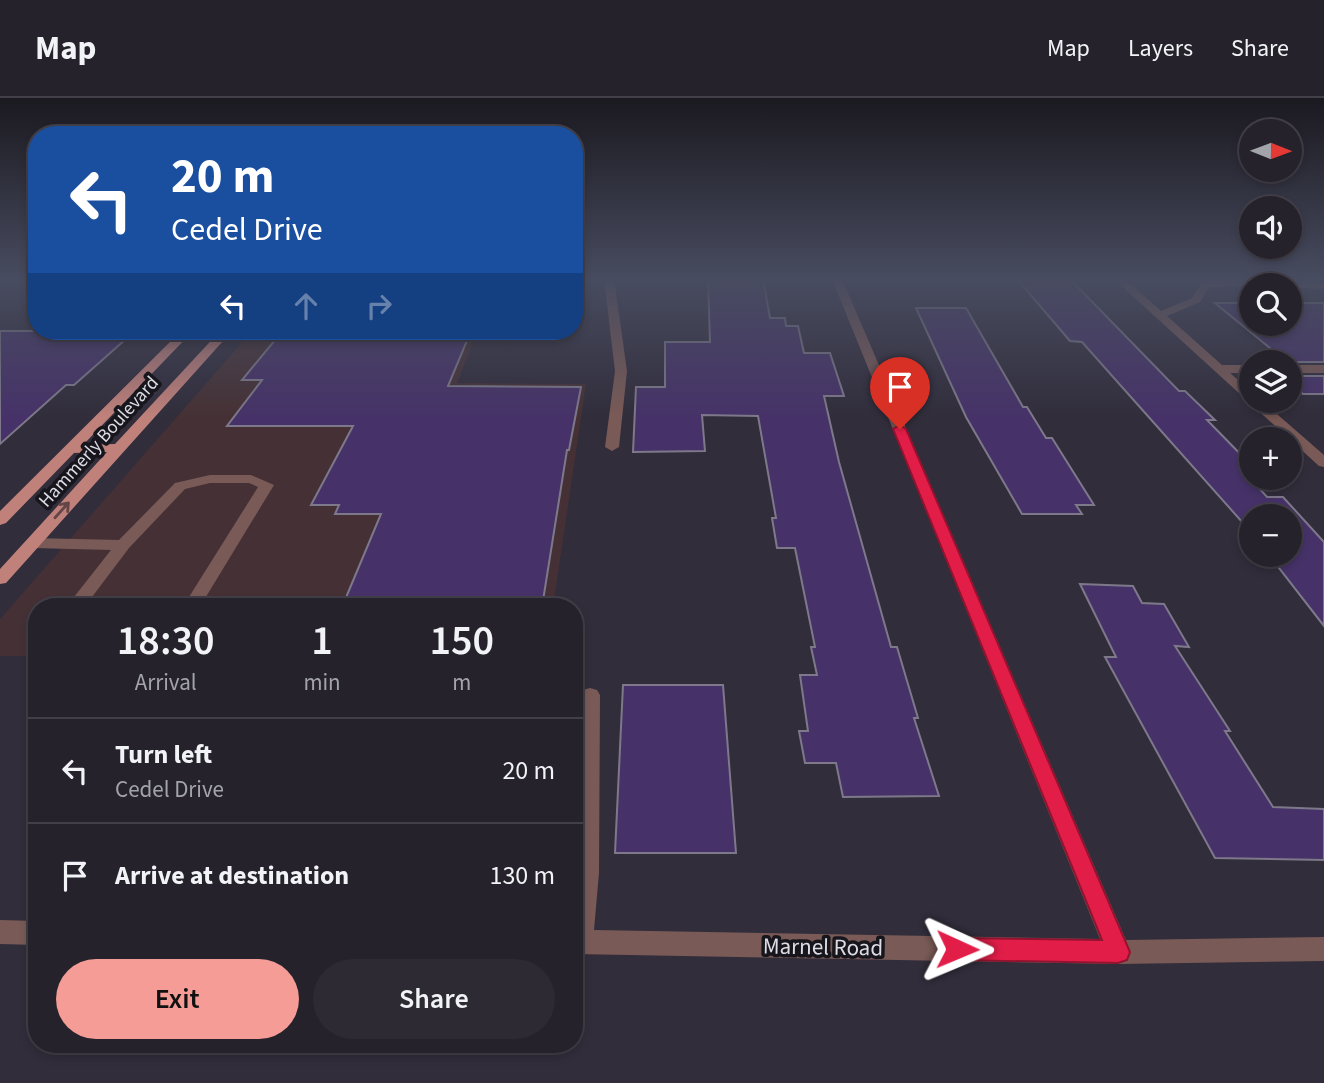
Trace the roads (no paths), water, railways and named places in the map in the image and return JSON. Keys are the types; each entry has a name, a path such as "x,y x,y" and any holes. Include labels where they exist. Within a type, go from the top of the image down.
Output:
{"main road":[{"name":"Hammerly Boulevard","path":"0,520 178,340"},
{"name":"Hammerly Boulevard","path":"0,579 218,340"},
{"path":"71,449 120,448"}],"street":[{"path":"612,447 621,371 615,325"},
{"path":"856,325 1118,952"},
{"path":"1171,325 1239,386"},
{"path":"1220,369 1239,369"},
{"path":"1302,369 1324,369"},
{"path":"1269,413 1324,463"},
{"path":"84,598 122,545 180,486 210,479 251,480 267,485 197,598"},
{"path":"33,543 122,545"},
{"path":"583,901 587,873 590,695"},
{"path":"0,932 28,933"},
{"name":"Marnel Road","path":"583,942 1118,952 1324,949"}]}
